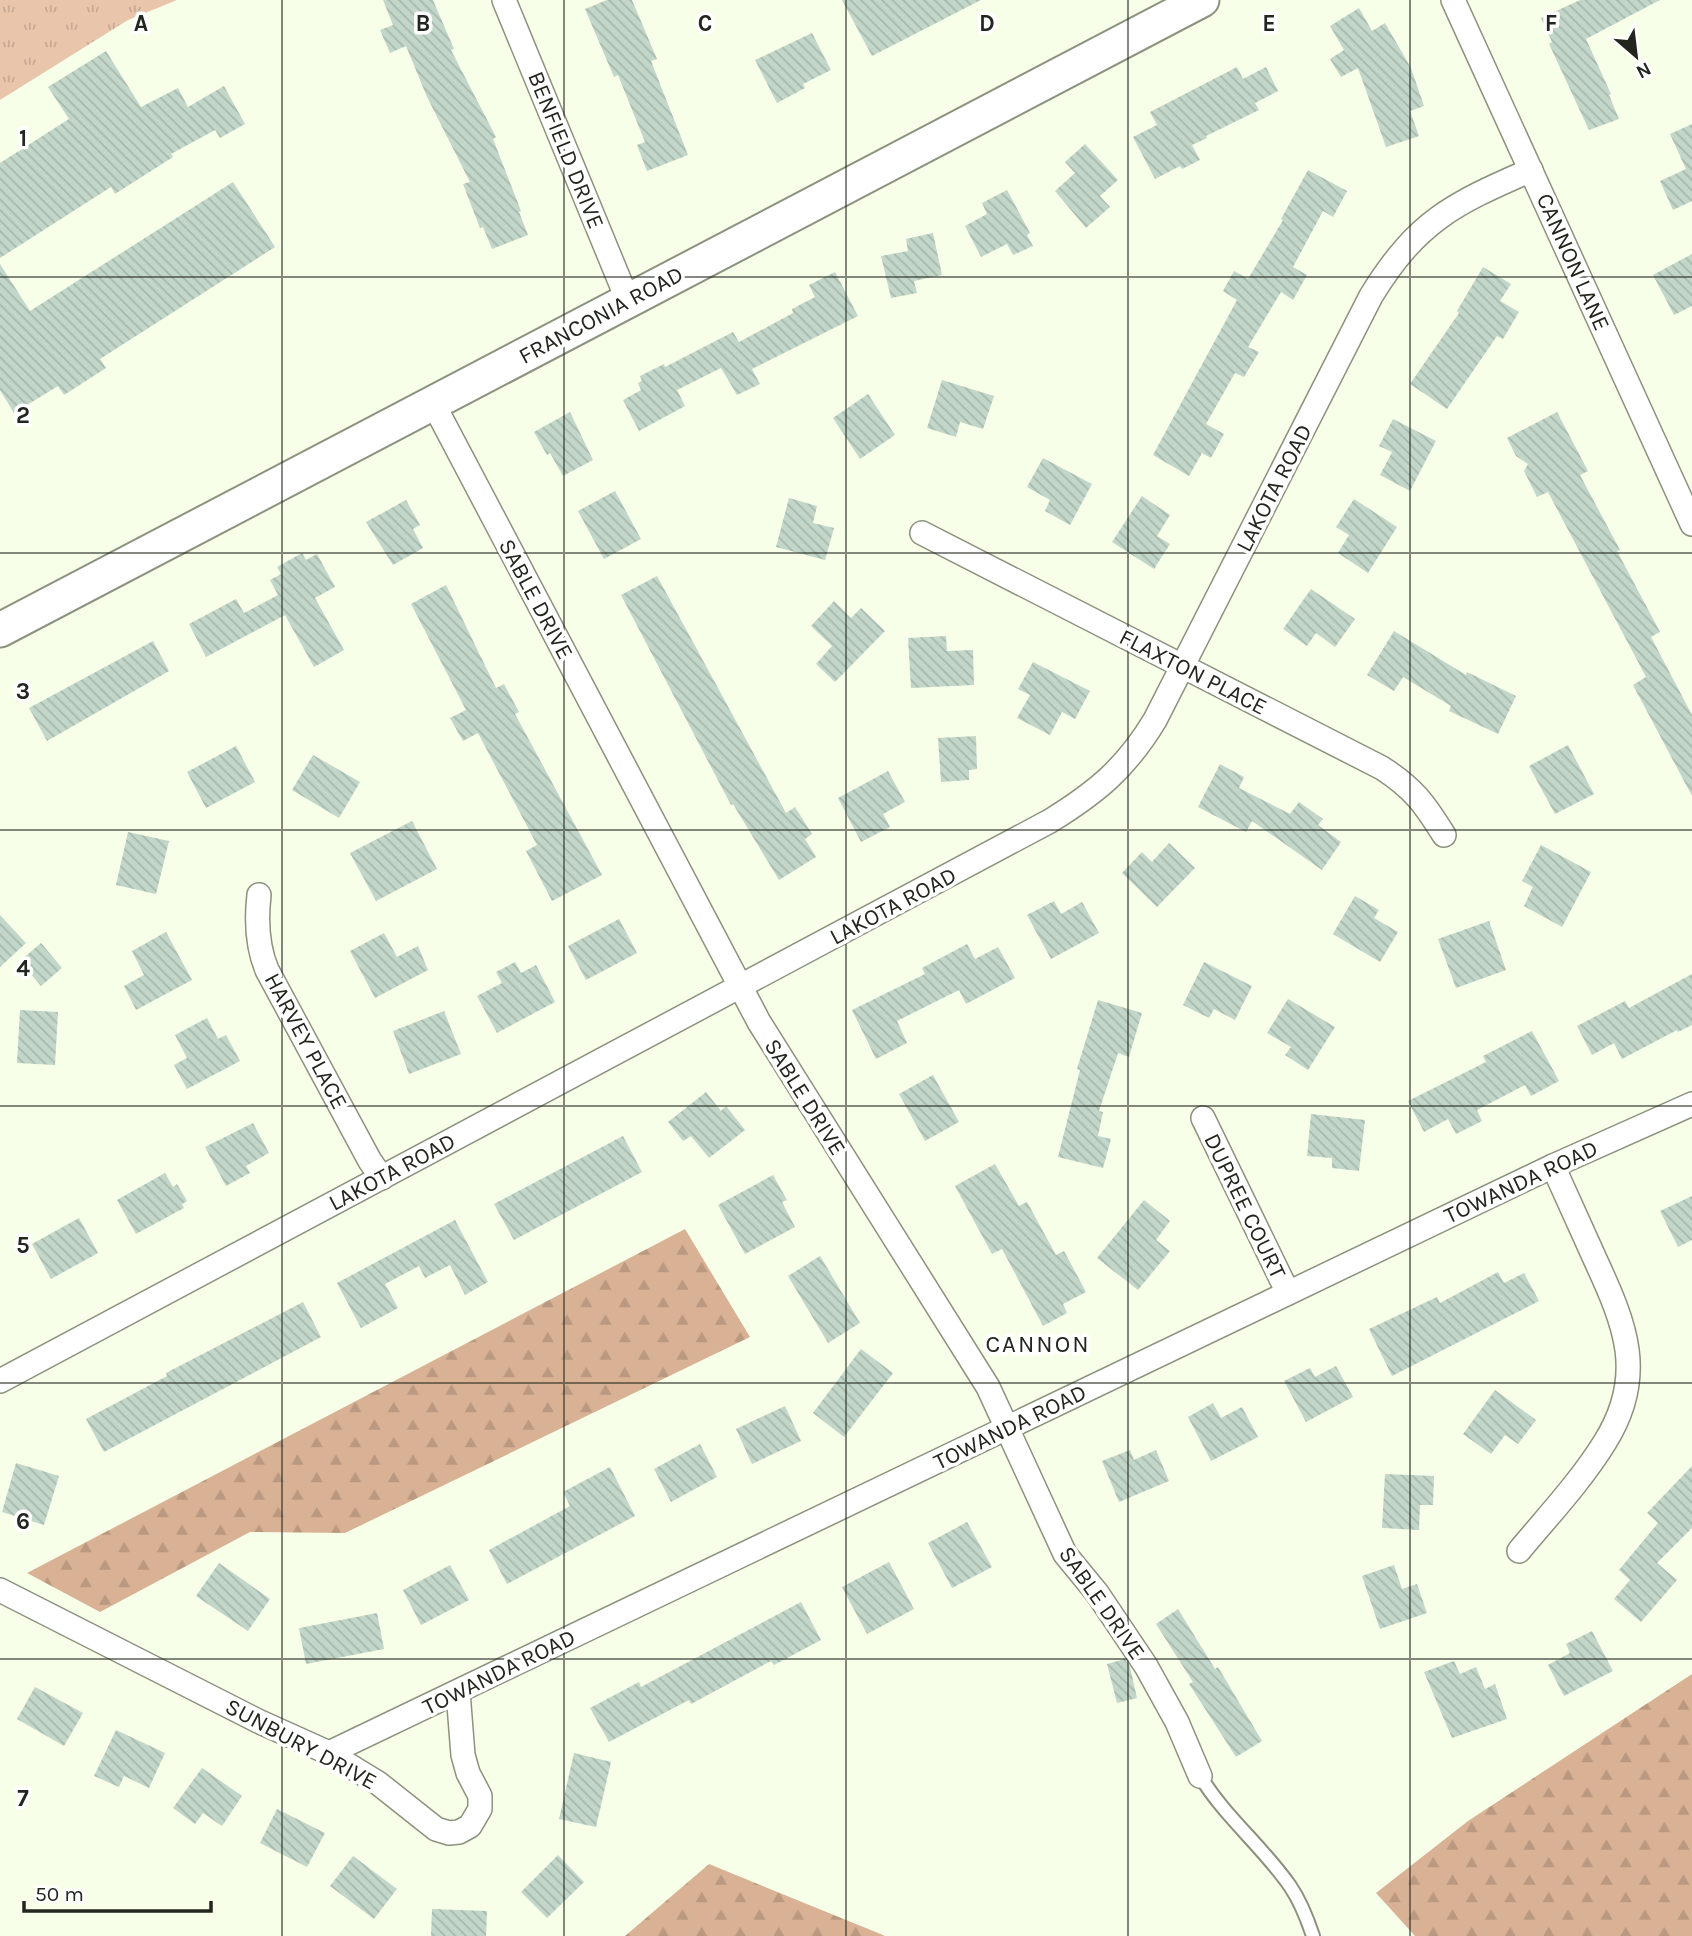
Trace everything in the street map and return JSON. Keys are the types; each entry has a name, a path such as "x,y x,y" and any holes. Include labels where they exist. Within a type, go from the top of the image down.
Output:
{"main road":[{"name":"FRANCONIA ROAD","path":"0,630 1202,0"}],"street":[{"name":"BENFIELD DRIVE","path":"504,0 628,301"},
{"name":"CANNON LANE","path":"1453,0 1692,524"},
{"name":"LAKOTA ROAD","path":"0,1381 1050,821 1105,784 1139,747 1155,720 1371,296 1387,270 1412,239 1447,211 1479,193 1531,170"},
{"name":"SABLE DRIVE","path":"433,403 741,987 812,1109 988,1387 1065,1554 1097,1593 1146,1666 1177,1722 1200,1776"},
{"name":"FLAXTON PLACE","path":"922,533 1382,768 1405,783 1422,800 1444,835"},
{"name":"HARVEY PLACE","path":"259,895 256,919 262,958 267,970 370,1161 382,1178"},
{"name":"TOWANDA ROAD","path":"329,1754 1553,1166 1692,1104"},
{"name":"DUPREE COURT","path":"1203,1118 1288,1293"},
{"path":"1519,1551 1605,1443 1620,1410 1627,1381 1628,1350 1617,1306 1553,1166"},
{"name":"SUNBURY DRIVE","path":"0,1590 258,1721 329,1754 378,1783 436,1829 449,1833 459,1832 470,1826 480,1809 480,1796 468,1773 463,1755 458,1692"}],"lane":[{"path":"1200,1776 1215,1800 1290,1886 1305,1912 1313,1936"}],"green space":[{"path":"0,0 177,0 128,20 0,100"},
{"path":"685,1229 750,1337 345,1533 250,1532 100,1612 27,1573"},
{"path":"1692,1674 1692,1936 1415,1936 1376,1893 1468,1821"},
{"path":"709,1864 883,1935 884,1936 625,1936"}],"building":[{"path":"383,0 433,0 454,49 451,50 496,137 493,139 528,235 492,249 483,227 480,228 463,184 470,182 427,97 406,46 390,53 380,30 393,25"},
{"path":"607,0 632,0 657,59 651,61 688,155 647,171 637,145 645,142 618,75 614,77 585,9"},
{"path":"842,0 981,0 872,56"},
{"path":"1580,0 1660,0 1586,39 1611,94 1609,95 1619,119 1589,130 1549,44 1552,42 1541,18"},
{"path":"1359,8 1372,31 1385,23 1411,68 1424,106 1410,111 1419,136 1386,147 1358,68 1341,77 1330,59 1344,50 1330,26"},
{"path":"812,33 831,70 803,84 805,88 777,103 755,60"},
{"path":"106,51 141,107 178,88 188,107 224,86 245,124 220,138 215,130 171,154 173,157 115,194 111,187 0,258 0,163 69,119 48,87"},
{"path":"1237,67 1243,79 1266,67 1278,91 1255,103 1259,110 1192,145 1200,160 1182,169 1180,166 1155,179 1133,137 1157,125 1150,112"},
{"path":"1692,124 1692,201 1673,210 1660,181 1686,169 1670,134"},
{"path":"1085,144 1118,180 1100,196 1110,207 1086,228 1055,191 1075,173 1065,162"},
{"path":"1308,170 1347,191 1333,217 1323,211 1293,267 1307,275 1293,300 1281,292 1248,347 1259,352 1244,377 1235,373 1206,424 1224,434 1211,458 1202,453 1189,476 1153,455 1237,300 1223,291 1234,271 1248,279 1283,220 1281,219"},
{"path":"233,182 275,247 100,359 106,368 64,395 58,386 14,413 0,390 0,264 30,311"},
{"path":"1007,190 1030,233 1027,235 1033,246 1013,255 1007,244 981,257 965,226 987,214 982,203"},
{"path":"933,233 942,275 914,281 917,293 891,298 881,256 908,251 906,239"},
{"path":"1692,254 1692,306 1674,315 1653,275"},
{"path":"1483,267 1511,284 1500,301 1519,312 1503,339 1497,336 1447,409 1410,384 1459,313 1457,311"},
{"path":"835,272 858,316 752,369 760,384 737,395 721,368 677,390 685,406 639,431 623,400 641,390 638,383 642,381 640,376 664,364 665,367 733,332 739,342 793,313 792,309 815,297 809,285"},
{"path":"942,380 994,396 983,429 960,422 956,437 927,428"},
{"path":"868,394 895,435 860,459 833,418"},
{"path":"570,412 593,460 563,476 534,432"},
{"path":"1557,412 1588,471 1580,475 1660,632 1651,637 1692,715 1692,796 1633,685 1646,677 1548,492 1537,497 1524,471 1528,464 1516,456 1507,438"},
{"path":"1393,419 1436,441 1410,491 1380,475 1392,452 1379,446"},
{"path":"1043,458 1092,484 1070,525 1045,511 1050,500 1027,487"},
{"path":"615,491 641,539 604,559 578,511"},
{"path":"1142,496 1170,515 1157,536 1170,544 1154,569 1112,542"},
{"path":"789,498 817,506 813,523 834,528 825,560 776,547"},
{"path":"1354,499 1397,527 1368,573 1338,553 1349,535 1336,527"},
{"path":"406,500 420,525 413,529 423,548 393,565 366,522"},
{"path":"302,553 306,560 317,554 335,587 315,598 344,650 314,667 285,615 206,657 189,624 236,599 244,613 278,595 270,580 281,574 277,567"},
{"path":"657,576 786,813 795,807 812,834 805,839 816,857 779,880 733,804 731,805 621,595"},
{"path":"446,585 496,688 504,684 519,712 515,714 602,875 552,901 526,851 537,845 478,733 463,741 450,718 466,710 411,604"},
{"path":"1311,589 1355,619 1335,647 1316,633 1307,646 1283,629"},
{"path":"834,601 851,618 861,608 885,631 835,682 816,664 832,646 811,626"},
{"path":"1394,631 1466,675 1467,672 1516,696 1498,734 1449,711 1451,706 1403,677 1394,691 1367,675"},
{"path":"946,636 947,651 973,650 974,685 911,688 908,638"},
{"path":"153,641 169,671 47,741 29,708"},
{"path":"1033,662 1090,691 1075,719 1062,712 1050,735 1017,718 1030,695 1018,689"},
{"path":"976,736 977,769 969,770 969,780 941,782 938,738"},
{"path":"1568,745 1594,794 1555,814 1529,766"},
{"path":"236,746 255,782 206,808 187,772"},
{"path":"313,755 360,782 339,818 292,790"},
{"path":"1220,764 1244,777 1239,788 1290,814 1299,802 1323,819 1318,825 1341,842 1322,870 1252,821 1246,832 1198,807"},
{"path":"888,771 905,802 883,814 890,827 861,842 838,798"},
{"path":"412,821 437,869 376,901 350,853"},
{"path":"128,832 169,841 156,894 116,885"},
{"path":"1169,843 1195,868 1157,907 1122,873 1142,852 1152,862"},
{"path":"1541,845 1591,872 1562,927 1524,906 1533,887 1522,881"},
{"path":"1355,896 1379,910 1374,918 1398,932 1380,962 1333,934"},
{"path":"1054,901 1061,914 1082,902 1099,933 1051,959 1027,915"},
{"path":"0,915 26,943 0,967"},
{"path":"619,919 637,953 586,980 568,946"},
{"path":"1489,921 1506,970 1456,988 1438,939"},
{"path":"166,932 192,980 136,1010 124,986 144,975 132,951"},
{"path":"384,933 397,957 418,946 428,970 375,998 350,951"},
{"path":"41,943 62,968 41,986 20,961"},
{"path":"967,944 975,959 998,947 1015,978 966,1004 959,990 897,1021 907,1043 876,1059 852,1010 925,974 922,968"},
{"path":"515,962 521,973 536,965 555,1002 497,1033 477,996 502,983 496,972"},
{"path":"1204,962 1252,986 1235,1020 1214,1009 1209,1018 1183,1005"},
{"path":"1692,974 1692,1025 1622,1059 1614,1043 1592,1055 1577,1026 1625,1001 1629,1008"},
{"path":"1288,999 1335,1027 1308,1070 1285,1055 1291,1047 1267,1033"},
{"path":"1098,1000 1142,1013 1129,1057 1118,1053 1099,1111 1103,1112 1098,1136 1111,1139 1103,1168 1058,1157 1080,1070 1077,1069"},
{"path":"20,1010 58,1012 55,1065 17,1063"},
{"path":"444,1011 461,1054 409,1074 393,1031"},
{"path":"207,1018 218,1039 226,1035 240,1061 187,1089 174,1065 187,1058 175,1035"},
{"path":"1532,1031 1559,1081 1531,1096 1525,1085 1477,1110 1482,1121 1456,1134 1448,1119 1424,1132 1408,1101 1486,1062 1483,1056"},
{"path":"933,1075 959,1122 925,1141 899,1094"},
{"path":"706,1092 721,1111 726,1106 745,1130 709,1158 691,1136 683,1141 668,1122"},
{"path":"1311,1114 1365,1120 1359,1171 1332,1168 1332,1158 1307,1156"},
{"path":"253,1123 269,1153 246,1166 250,1173 226,1186 205,1147"},
{"path":"623,1136 642,1172 514,1240 494,1204"},
{"path":"995,1164 1019,1206 1027,1202 1056,1255 1064,1251 1086,1292 1063,1304 1067,1313 1043,1326 1002,1249 992,1254 955,1186"},
{"path":"165,1173 173,1187 177,1184 187,1201 182,1204 184,1208 136,1234 117,1200"},
{"path":"773,1175 787,1200 782,1202 795,1227 745,1254 718,1205"},
{"path":"1692,1196 1692,1240 1678,1247 1660,1211"},
{"path":"1144,1200 1170,1221 1156,1240 1170,1251 1138,1290 1097,1258"},
{"path":"79,1218 98,1253 51,1279 32,1244"},
{"path":"455,1220 488,1282 465,1295 450,1265 425,1278 419,1266 385,1284 398,1308 361,1328 337,1283"},
{"path":"820,1256 860,1323 828,1343 788,1276"},
{"path":"1498,1272 1504,1283 1524,1273 1539,1301 1392,1376 1369,1329 1437,1297 1440,1303"},
{"path":"303,1302 321,1337 104,1452 86,1419 167,1376 166,1373"},
{"path":"861,1349 893,1373 844,1437 813,1413"},
{"path":"1336,1366 1353,1397 1306,1422 1284,1381 1310,1368 1315,1377"},
{"path":"1495,1390 1536,1420 1518,1444 1505,1435 1491,1454 1463,1434"},
{"path":"1213,1403 1221,1418 1242,1407 1258,1437 1211,1461 1188,1417"},
{"path":"785,1406 801,1441 752,1464 736,1429"},
{"path":"700,1444 717,1477 671,1502 654,1469"},
{"path":"1130,1450 1134,1460 1156,1450 1169,1481 1119,1502 1102,1461"},
{"path":"16,1463 59,1476 44,1525 2,1512"},
{"path":"1692,1466 1692,1528 1657,1563 1677,1580 1641,1622 1614,1599 1630,1580 1619,1570 1658,1523 1647,1513"},
{"path":"610,1467 635,1516 507,1584 489,1550 570,1506 563,1492"},
{"path":"1385,1474 1434,1476 1433,1505 1420,1505 1419,1530 1382,1528"},
{"path":"967,1522 992,1567 952,1588 928,1543"},
{"path":"889,1562 914,1609 867,1634 842,1587"},
{"path":"219,1563 270,1599 248,1631 196,1596"},
{"path":"450,1565 469,1600 421,1625 403,1590"},
{"path":"1394,1565 1402,1589 1417,1584 1427,1613 1380,1629 1362,1576"},
{"path":"801,1602 821,1640 774,1665 771,1661 691,1704 689,1700 609,1742 590,1708 639,1682 641,1687"},
{"path":"1178,1609 1215,1669 1218,1667 1262,1741 1236,1757 1189,1684 1193,1682 1156,1624"},
{"path":"377,1613 384,1649 306,1664 299,1628"},
{"path":"1592,1631 1613,1671 1564,1696 1548,1665 1570,1653 1566,1644"},
{"path":"1125,1659 1130,1667 1137,1698 1117,1703 1107,1664"},
{"path":"1454,1661 1460,1674 1476,1667 1485,1689 1495,1684 1507,1719 1452,1738 1424,1672"},
{"path":"35,1687 83,1713 64,1746 17,1719"},
{"path":"116,1730 165,1753 149,1788 124,1776 119,1787 94,1776"},
{"path":"574,1753 611,1762 596,1827 559,1819"},
{"path":"202,1768 242,1796 222,1826 203,1813 195,1824 173,1808"},
{"path":"277,1809 325,1833 307,1867 260,1843"},
{"path":"558,1855 584,1882 547,1918 521,1892"},
{"path":"353,1856 397,1889 374,1919 330,1886"},
{"path":"432,1909 487,1911 486,1936 431,1936"}],"district":[{"name":"CANNON","path":"1038,1344"}]}
